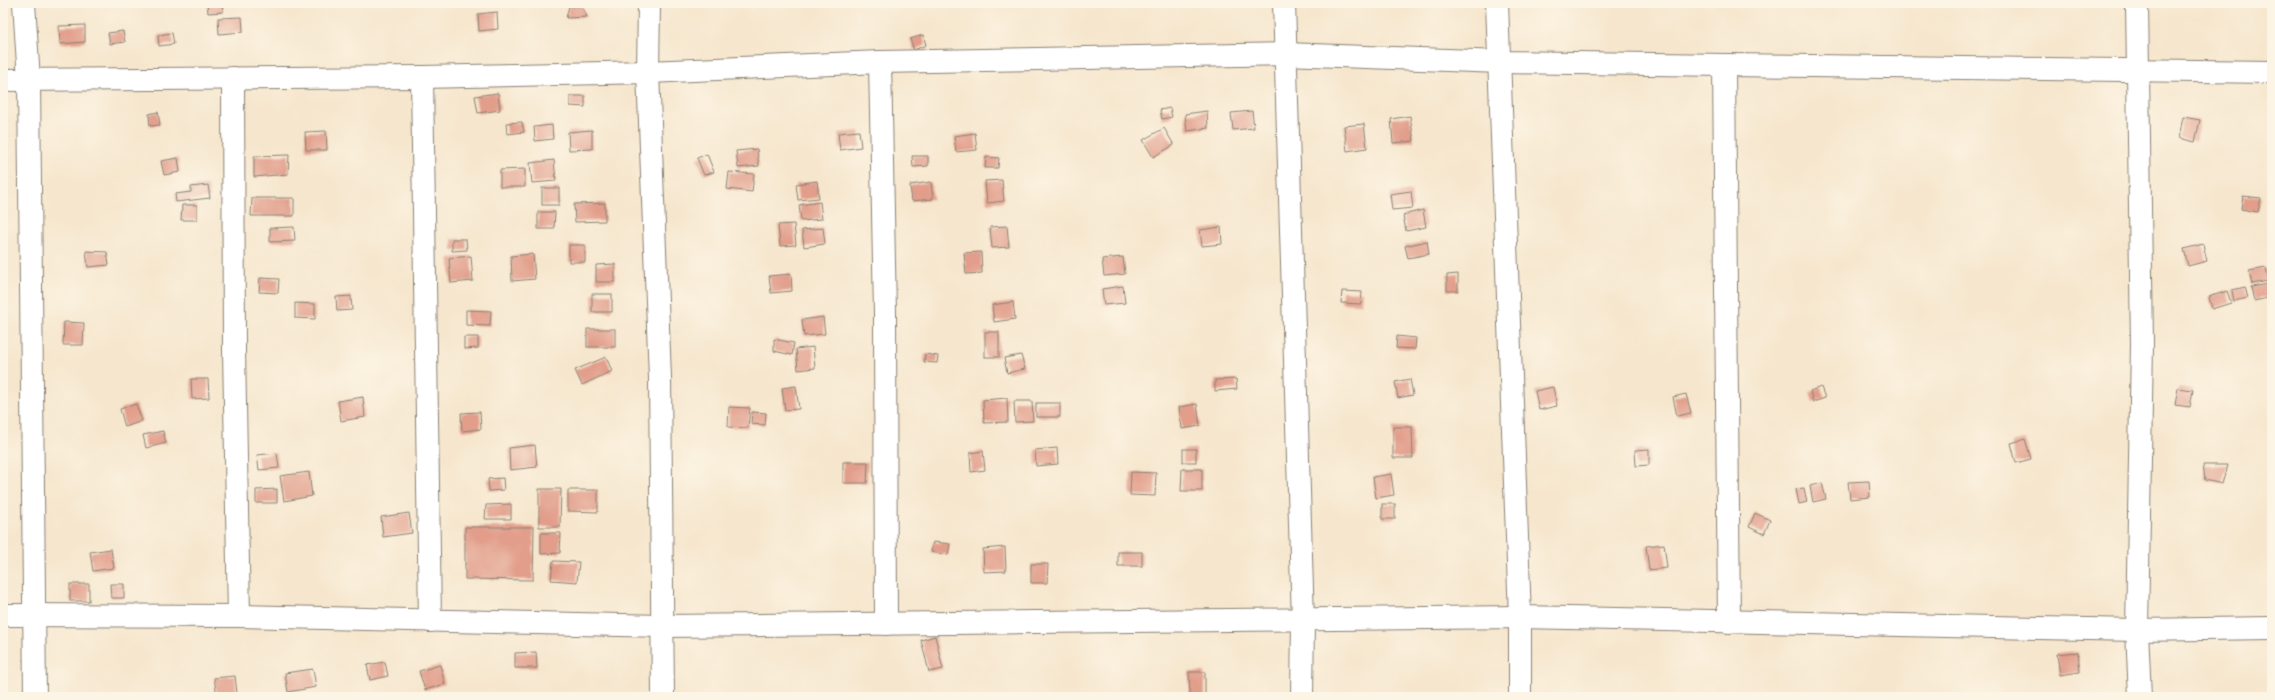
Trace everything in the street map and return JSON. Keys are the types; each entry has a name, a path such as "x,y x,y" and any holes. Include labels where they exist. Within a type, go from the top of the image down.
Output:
{"street":[{"path":"24,3 29,80 35,697"},
{"path":"649,3 648,72 660,378 663,697"},
{"path":"1284,3 1302,621 1302,697"},
{"path":"1497,3 1501,62 1520,617 1520,697"},
{"path":"2137,3 2136,69 2142,344 2137,630 2140,697"},
{"path":"3,80 422,77 648,72 880,62 1285,54 1501,62 2136,69 2272,72"},
{"path":"880,62 885,313 886,624"},
{"path":"1724,65 1729,622"},
{"path":"422,77 430,621"},
{"path":"233,78 234,350 239,616"},
{"path":"3,615 239,616 663,626 1302,621 1520,617 2137,630 2272,628"}],"building":[{"path":"207,3 222,3 223,12 208,13"},
{"path":"569,6 582,6 587,17 566,18"},
{"path":"497,12 498,29 479,31 478,14"},
{"path":"242,17 243,32 219,34 218,18"},
{"path":"85,25 85,42 60,44 59,26"},
{"path":"123,31 125,42 110,44 108,33"},
{"path":"172,33 174,44 159,46 158,35"},
{"path":"923,35 926,45 914,50 910,39"},
{"path":"498,93 500,110 478,113 475,96"},
{"path":"570,96 585,96 585,107 570,106"},
{"path":"1170,108 1172,117 1162,119 1160,110"},
{"path":"1207,111 1208,128 1187,131 1185,114"},
{"path":"1252,111 1254,128 1233,130 1231,113"},
{"path":"158,112 160,125 150,126 149,114"},
{"path":"1410,116 1414,141 1393,143 1391,119"},
{"path":"2183,117 2200,120 2195,142 2179,138"},
{"path":"522,122 524,132 507,134 506,123"},
{"path":"1364,124 1367,148 1347,151 1344,126"},
{"path":"552,125 553,139 535,141 534,127"},
{"path":"1164,128 1174,145 1153,157 1143,140"},
{"path":"592,130 592,149 569,150 568,132"},
{"path":"326,131 327,150 306,150 305,132"},
{"path":"859,131 861,147 840,150 838,133"},
{"path":"975,133 977,150 956,152 954,136"},
{"path":"757,149 759,166 738,168 736,151"},
{"path":"707,154 714,172 704,175 697,158"},
{"path":"289,155 288,174 254,177 254,156"},
{"path":"912,156 928,156 928,166 913,167"},
{"path":"986,157 999,158 998,168 985,168"},
{"path":"178,158 180,172 164,175 161,161"},
{"path":"554,160 556,181 532,183 530,163"},
{"path":"525,169 525,187 500,187 500,170"},
{"path":"729,172 754,174 752,192 727,189"},
{"path":"1002,180 1004,201 987,203 985,181"},
{"path":"817,181 819,198 798,200 796,184"},
{"path":"931,182 933,199 912,201 910,185"},
{"path":"208,185 210,198 176,202 175,194 191,192 191,187"},
{"path":"542,188 559,188 559,205 542,205"},
{"path":"1411,191 1413,208 1392,210 1390,194"},
{"path":"2243,196 2261,198 2258,212 2241,209"},
{"path":"252,198 294,198 294,216 251,216"},
{"path":"820,202 822,219 801,221 799,205"},
{"path":"605,203 605,221 575,222 574,204"},
{"path":"182,205 197,205 197,220 181,220"},
{"path":"1423,210 1426,227 1406,231 1403,215"},
{"path":"538,212 555,212 554,229 538,229"},
{"path":"794,224 796,245 780,246 778,225"},
{"path":"1007,226 1009,247 992,248 990,227"},
{"path":"294,227 295,241 270,242 270,228"},
{"path":"1221,227 1222,244 1202,246 1200,230"},
{"path":"823,228 825,244 804,247 802,230"},
{"path":"452,239 466,239 467,250 452,251"},
{"path":"1427,241 1429,254 1408,258 1405,246"},
{"path":"2203,244 2207,261 2188,266 2184,249"},
{"path":"569,245 585,245 585,262 569,262"},
{"path":"86,251 107,252 109,265 88,267"},
{"path":"981,252 982,273 966,274 964,253"},
{"path":"533,254 535,279 512,281 511,256"},
{"path":"471,256 473,281 451,283 449,258"},
{"path":"1123,257 1125,274 1104,276 1102,259"},
{"path":"615,264 615,282 596,282 596,265"},
{"path":"2266,268 2269,281 2252,284 2249,271"},
{"path":"791,274 792,291 771,293 769,276"},
{"path":"1458,274 1458,291 1447,291 1447,275"},
{"path":"260,278 279,279 278,293 259,292"},
{"path":"2269,284 2272,297 2254,301 2251,287"},
{"path":"1123,286 1125,303 1104,305 1102,289"},
{"path":"2245,287 2248,298 2234,301 2232,290"},
{"path":"1342,291 1362,292 1361,304 1341,303"},
{"path":"2227,291 2231,303 2212,309 2209,297"},
{"path":"592,294 612,294 612,312 592,312"},
{"path":"351,296 352,310 337,311 336,297"},
{"path":"1013,302 1015,319 994,322 992,305"},
{"path":"295,303 315,304 315,319 295,318"},
{"path":"466,310 491,311 490,326 466,325"},
{"path":"823,317 825,334 804,336 802,320"},
{"path":"64,322 84,323 83,345 63,345"},
{"path":"587,329 615,329 615,347 587,347"},
{"path":"985,332 999,332 999,357 985,357"},
{"path":"1397,336 1416,338 1415,349 1396,348"},
{"path":"464,337 478,337 478,348 464,349"},
{"path":"774,339 794,343 792,355 774,351"},
{"path":"813,347 815,368 798,370 796,349"},
{"path":"925,354 938,356 937,363 924,362"},
{"path":"1021,355 1025,369 1007,373 1004,358"},
{"path":"606,357 612,371 582,385 575,370"},
{"path":"191,379 208,379 209,398 192,399"},
{"path":"1236,379 1237,389 1215,391 1215,380"},
{"path":"1410,379 1413,395 1398,398 1395,382"},
{"path":"796,386 799,409 785,410 782,388"},
{"path":"1553,387 1557,406 1539,410 1535,391"},
{"path":"1821,387 1825,398 1813,402 1810,391"},
{"path":"2178,388 2193,390 2190,407 2175,405"},
{"path":"1686,394 1691,413 1677,416 1673,397"},
{"path":"363,397 365,417 341,421 338,401"},
{"path":"1007,398 1008,422 984,423 983,400"},
{"path":"1014,401 1032,401 1033,421 1015,422"},
{"path":"1036,403 1060,403 1060,417 1036,417"},
{"path":"136,404 142,421 125,427 120,409"},
{"path":"1197,404 1200,426 1182,429 1179,407"},
{"path":"729,407 750,408 748,428 728,427"},
{"path":"480,412 481,429 462,431 461,413"},
{"path":"752,412 766,413 765,425 751,424"},
{"path":"1393,427 1412,427 1413,458 1393,458"},
{"path":"163,431 166,443 146,448 143,435"},
{"path":"2025,439 2031,459 2016,463 2011,443"},
{"path":"535,445 537,467 510,470 509,448"},
{"path":"1057,448 1058,464 1036,466 1035,450"},
{"path":"1183,449 1196,449 1196,462 1183,462"},
{"path":"1649,449 1649,465 1636,466 1635,450"},
{"path":"983,451 985,470 971,472 970,453"},
{"path":"277,453 279,468 259,470 257,455"},
{"path":"843,462 868,462 867,483 843,483"},
{"path":"2203,465 2227,465 2222,484 2205,480"},
{"path":"1182,469 1202,469 1202,491 1181,491"},
{"path":"309,472 312,496 284,501 280,476"},
{"path":"1131,472 1156,473 1155,496 1130,495"},
{"path":"1391,474 1394,495 1376,498 1373,477"},
{"path":"503,478 504,490 489,491 488,479"},
{"path":"1869,481 1870,497 1850,499 1848,482"},
{"path":"1822,483 1826,499 1813,502 1810,486"},
{"path":"1804,488 1807,502 1799,504 1796,489"},
{"path":"277,489 277,503 256,503 256,490"},
{"path":"539,489 561,489 560,527 539,527"},
{"path":"568,490 598,490 598,512 568,511"},
{"path":"511,504 511,519 485,519 486,505"},
{"path":"1382,504 1395,504 1395,519 1382,519"},
{"path":"409,513 412,533 383,537 381,517"},
{"path":"1755,513 1770,520 1764,534 1749,527"},
{"path":"465,527 534,527 533,580 465,579"},
{"path":"541,533 561,533 560,553 541,554"},
{"path":"933,542 950,544 948,555 931,552"},
{"path":"1664,544 1667,568 1649,570 1646,546"},
{"path":"1005,547 1006,571 984,572 983,549"},
{"path":"111,549 114,568 93,571 90,552"},
{"path":"1118,552 1142,552 1142,566 1118,566"},
{"path":"553,561 579,562 577,582 551,580"},
{"path":"1031,564 1048,564 1047,583 1031,583"},
{"path":"70,584 89,584 89,601 70,601"},
{"path":"110,584 124,584 124,598 111,598"},
{"path":"935,636 943,669 929,672 921,640"},
{"path":"536,652 537,668 515,668 515,653"},
{"path":"2078,652 2080,672 2060,675 2057,654"},
{"path":"385,662 388,676 370,680 367,665"},
{"path":"440,665 445,684 425,690 419,671"},
{"path":"313,669 316,687 288,692 285,673"},
{"path":"1189,672 1205,672 1205,697 1190,697"},
{"path":"235,676 237,693 217,696 214,678"}]}
